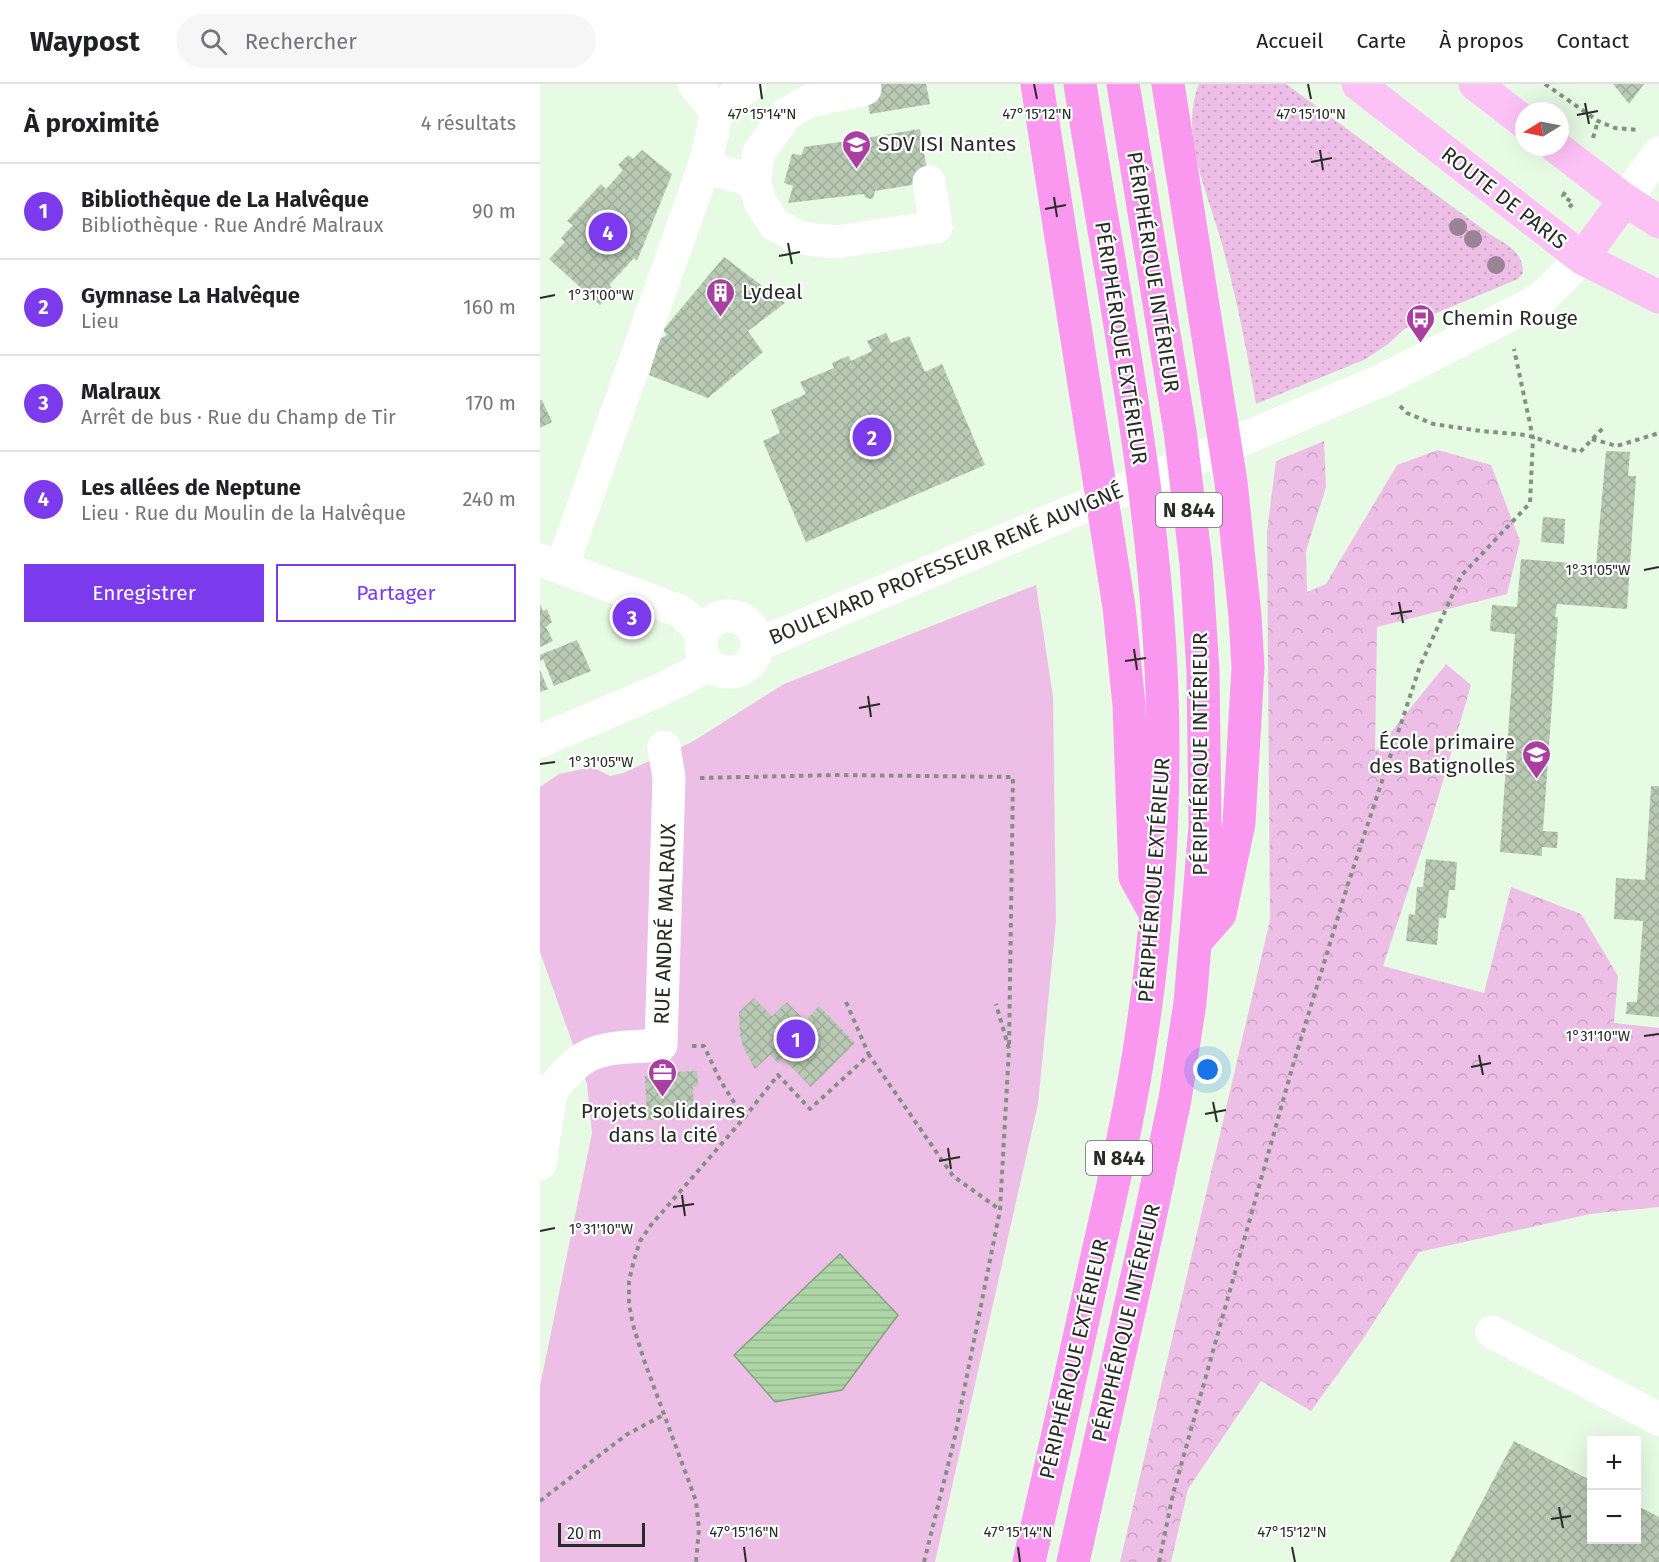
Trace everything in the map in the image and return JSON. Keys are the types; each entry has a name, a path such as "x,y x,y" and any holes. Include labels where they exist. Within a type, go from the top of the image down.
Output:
{"highway":[{"path":"1037,84 1119,607 1129,705 1135,877 1155,915"},
{"name":"PÉRIPHÉRIQUE EXTÉRIEUR","path":"1029,1562 1122,1145 1142,1031 1155,915 1162,814 1163,745 1156,598 1149,520 1080,84"},
{"name":"PÉRIPHÉRIQUE INTÉRIEUR","path":"1073,1562 1175,1099 1197,940 1205,826 1203,671 1196,562 1180,431 1123,84"},
{"path":"1172,87 1231,482 1248,667 1239,823 1220,914 1197,940"}],"main road":[{"name":"ROUTE DE PARIS","path":"1358,84 1582,258 1659,297"},
{"path":"1474,84 1515,115"},
{"path":"1568,156 1625,200 1659,222"},
{"name":"BOULEVARD PROFESSEUR RENÉ AUVIGNÉ","path":"1582,258 1625,200"}],"street":[{"path":"694,84 715,121"},
{"path":"703,633 680,611 551,563 704,167 715,121 750,84"},
{"path":"865,89 809,101 786,114 759,152 754,181 760,202 775,225 801,238 836,242 936,227 929,182"},
{"path":"1625,200 1652,144"},
{"path":"704,167 754,181"},
{"name":"BOULEVARD PROFESSEUR RENÉ AUVIGNÉ","path":"757,645 1388,378 1541,299 1582,258"},
{"path":"732,616 743,620 752,628 757,645 751,662 743,669 725,672 710,665 701,650 703,633 715,620 732,616"},
{"path":"540,741 660,690 710,665"},
{"name":"RUE ANDRÉ MALRAUX","path":"546,1091 582,1058 600,1050 661,1045 667,763"},
{"path":"540,1164 546,1091"},
{"path":"1492,1332 1659,1419"}],"path":[{"path":"1545,84 1598,121 1615,128 1638,129 1652,144"},
{"path":"1566,190 1563,195 1573,203 1568,209"},
{"path":"1159,1562 1173,1494 1293,1065 1352,873 1420,666 1461,576 1530,503 1533,438 1514,352 1515,345"},
{"path":"1388,378 1397,403 1407,413 1433,424 1526,435 1580,452 1605,426"},
{"path":"1592,439 1617,446 1659,433"},
{"path":"667,763 838,778 1013,777 1010,1049 1000,1209 954,1441 924,1562"},
{"path":"846,1002 869,1055 953,1176 1000,1209"},
{"path":"996,1004 1010,1049"},
{"path":"661,1045 704,1046 720,1080 744,1118"},
{"path":"696,1562 699,1529 696,1500 644,1360 628,1304 629,1281 640,1241 778,1075 810,1108 869,1055"},
{"path":"540,1501 626,1435 665,1414"}],"green space":[{"path":"1199,84 1286,84 1509,246 1517,254 1523,273 1518,279 1415,322 1366,359 1256,404 1233,287 1194,145 1193,104"},
{"path":"1324,441 1326,487 1306,551 1307,592 1326,584 1397,465 1438,450 1491,465 1520,541 1507,594 1377,627 1375,752 1446,664 1471,685 1430,825 1383,966 1484,993 1511,887 1581,914 1618,976 1614,1023 1659,1028 1659,1207 1590,1214 1419,1252 1363,1339 1311,1411 1261,1381 1188,1489 1171,1562 1120,1562 1270,920 1267,532 1276,461"},
{"path":"1036,585 1053,697 1056,921 1038,1104 935,1562 540,1562 540,1386 592,1133 587,1084 540,952 540,787 559,774 592,767 610,776 623,773 692,742 784,684"}],"shaded area":[{"path":"840,1254 898,1315 842,1390 775,1402 734,1355"}],"building":[{"path":"864,84 926,84 930,104 870,114"},
{"path":"1613,84 1644,84 1629,104"},
{"name":"SDV ISI Nantes","path":"920,129 929,182 875,191 873,198 870,199 864,194 788,203 793,186 784,183 792,154 802,155 804,147 855,140 856,134 860,133 863,133 866,138"},
{"path":"642,150 672,174 637,261 634,258 609,285 613,289 600,305 549,259 565,242 561,238 573,225 567,221 601,184 606,189 623,170 618,165 628,155 633,159"},
{"name":"Lydeal","path":"724,257 785,303 748,331 763,352 708,398 649,375 660,339 667,335 663,330"},
{"path":"886,333 891,343 909,336 925,372 942,364 985,465 806,542 763,441 780,433 771,410 806,394 800,382 834,368 832,363 848,356 851,361 872,351 867,341"},
{"path":"540,400 552,422 540,428"},
{"path":"1606,451 1630,452 1628,476 1636,476 1627,609 1557,604 1543,831 1558,832 1557,848 1542,847 1542,856 1500,852 1515,634 1490,631 1492,605 1517,607 1521,559 1596,565"},
{"path":"1543,517 1565,519 1564,544 1541,542"},
{"path":"540,604 543,611 547,609 552,622 546,627 553,641 540,647"},
{"path":"620,614 637,619 635,627 618,621"},
{"path":"577,640 591,671 554,686 543,659 540,661 540,655"},
{"path":"540,670 548,689 540,692"},
{"path":"1651,786 1659,786 1659,1017 1626,1014 1627,1002 1637,1002 1643,921 1614,919 1616,878 1645,880"},
{"path":"1426,859 1457,862 1455,890 1449,890 1446,918 1439,918 1437,945 1406,941 1409,914 1415,915 1417,887 1423,887"},
{"path":"754,998 772,1016 787,1002 805,1021 819,1006 855,1043 811,1087 783,1058 778,1063 770,1055 755,1069 744,1049 740,1035 739,1012"},
{"path":"697,1071 698,1086 693,1087 694,1118 647,1120 645,1076 676,1078 676,1072"},
{"path":"1514,1441 1587,1478 1587,1544 1641,1544 1641,1508 1659,1517 1659,1562 1450,1562"}],"place":[{"name":"SDV ISI Nantes","path":"857,170"},
{"name":"Les allées de Neptune","path":"608,232"},
{"name":"Lydeal","path":"721,318"},
{"name":"Chemin Rouge","path":"1421,344"},
{"name":"Gymnase La Halvêque","path":"872,437"},
{"name":"Malraux","path":"632,617"},
{"name":"École primaire des Batignolles","path":"1536,780"},
{"name":"Bibliothèque de La Halvêque","path":"796,1039"},
{"name":"Projets solidaires dans la cité","path":"663,1098"}]}
